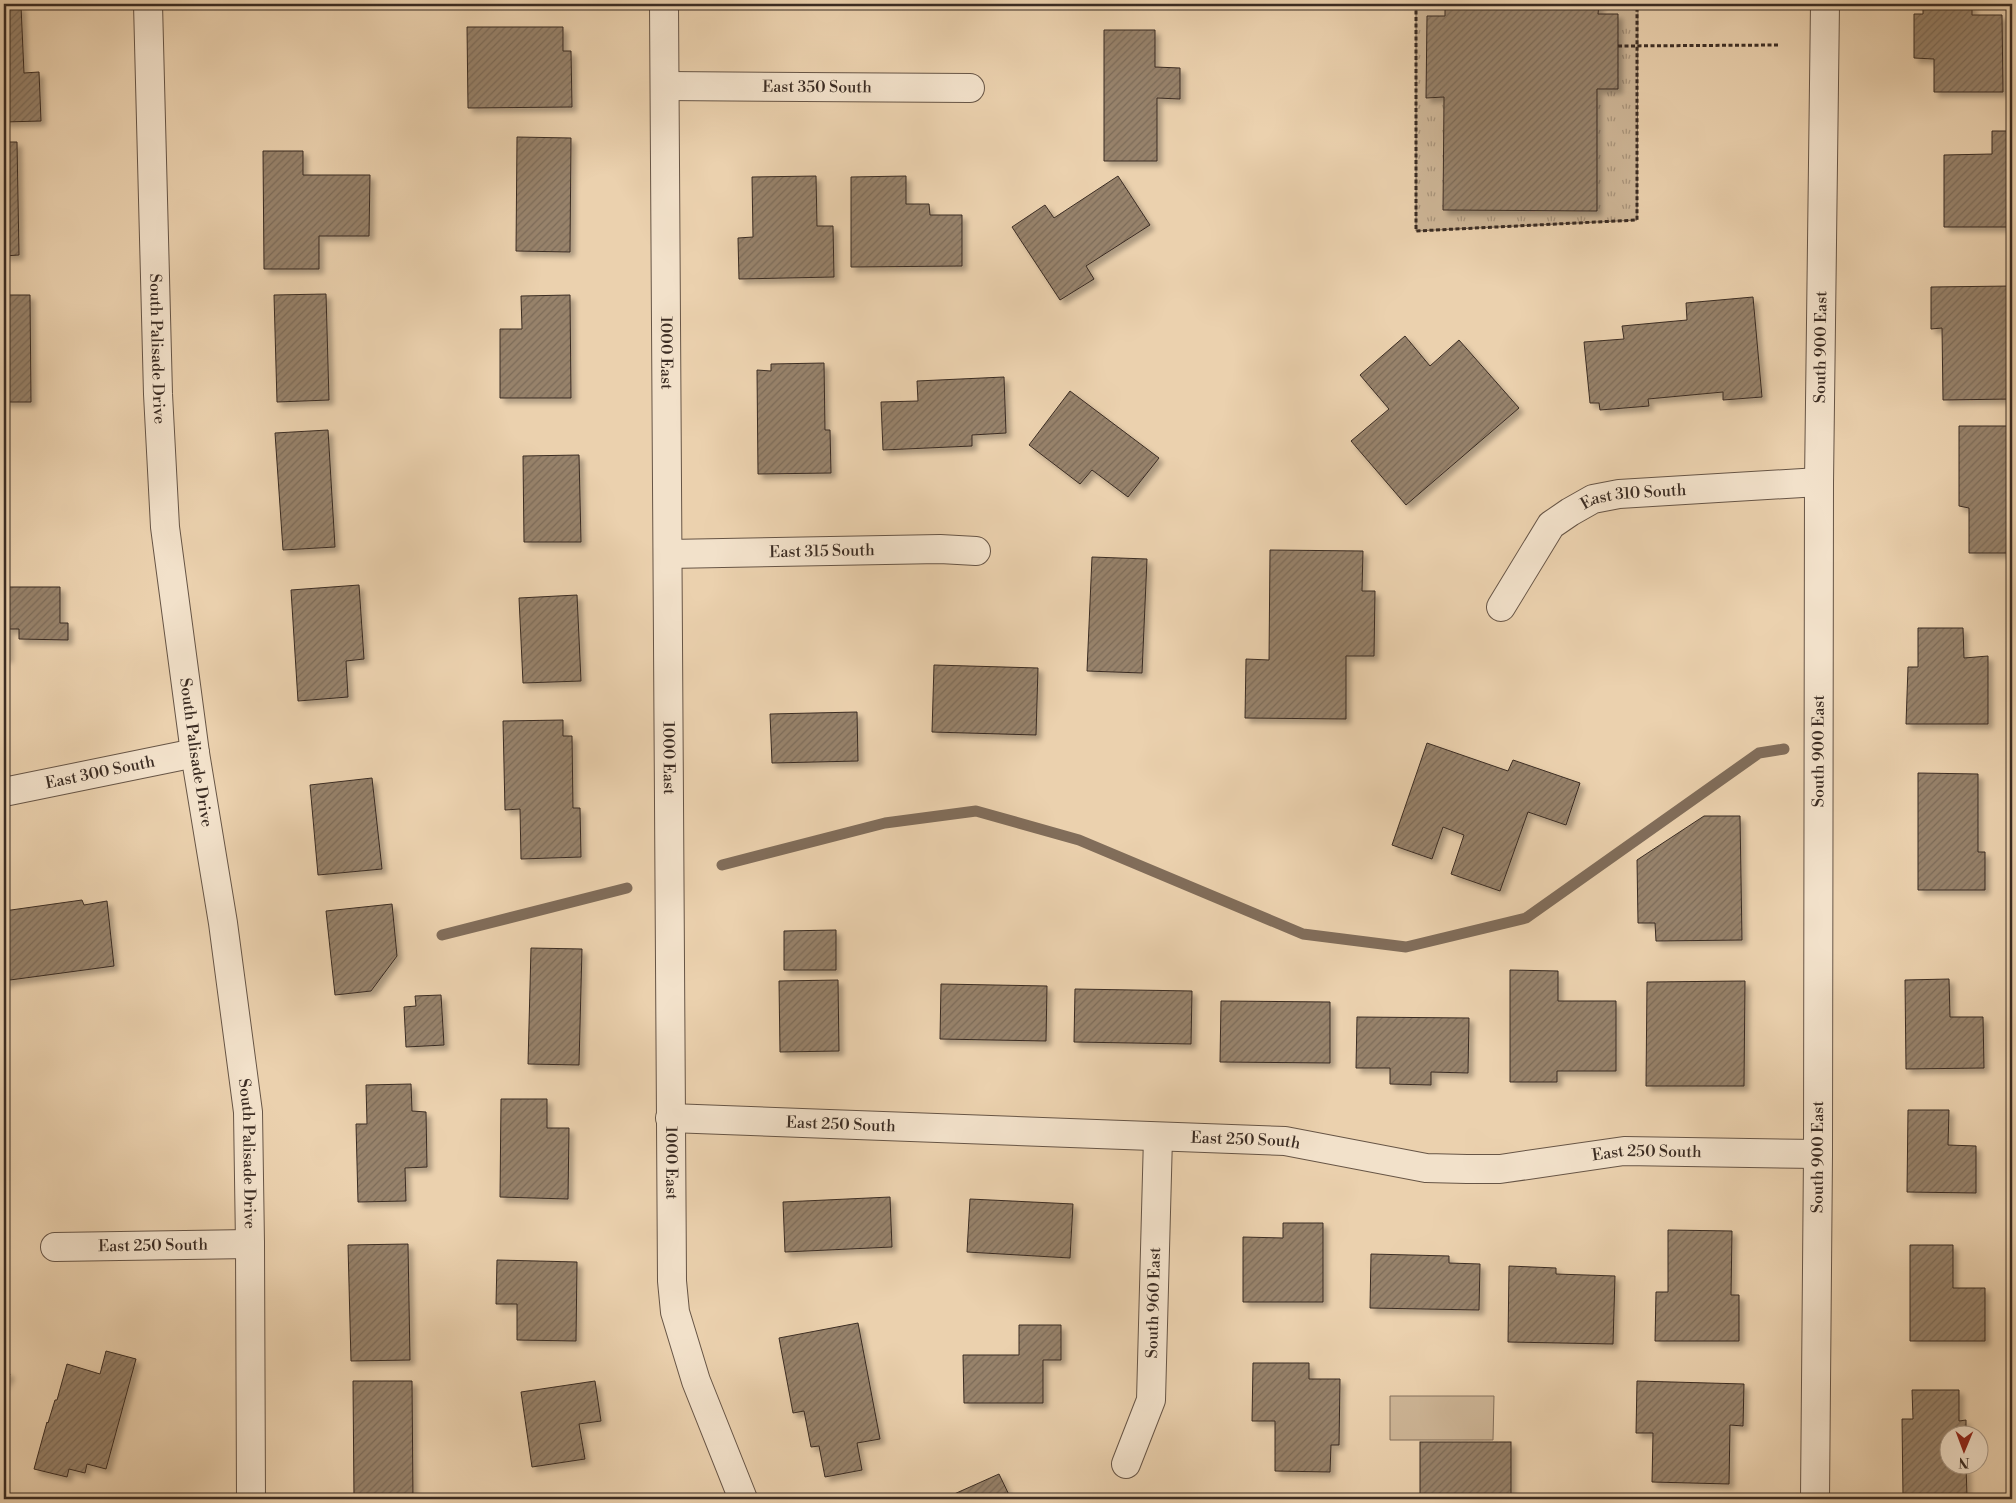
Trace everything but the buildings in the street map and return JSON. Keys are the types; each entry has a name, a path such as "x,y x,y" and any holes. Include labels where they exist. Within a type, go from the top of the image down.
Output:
{"street":[{"name":"South Palisade Drive","path":"148,4 158,394 165,527 195,753 223,923 248,1112 251,1499"},
{"name":"1000 East","path":"664,4 672,1281 674,1312 696,1381 743,1499"},
{"name":"South 900 East","path":"1815,1499 1818,1154 1819,482 1825,4"},
{"name":"East 350 South","path":"665,86 970,88"},
{"name":"East 310 South","path":"1501,607 1551,526 1570,512 1593,499 1620,494 1819,482"},
{"name":"East 315 South","path":"668,554 976,551"},
{"name":"East 300 South","path":"4,792 195,753"},
{"name":"East 250 South","path":"670,1118 1285,1141 1426,1168 1500,1170 1624,1151 1818,1154"},
{"name":"South 960 East","path":"1126,1464 1151,1400 1158,1137"},
{"name":"East 250 South","path":"55,1247 250,1244"}],"path":[{"path":"1416,4 1416,231 1637,220 1637,4"},
{"path":"1618,46 1780,45"}],"green space":[{"path":"1416,4 1638,4 1637,220 1416,231"},
{"path":"1390,1396 1494,1396 1493,1440 1390,1440"}],"waterway":[{"path":"722,865 885,823 976,811 1079,840 1303,934 1406,947 1526,918 1759,753 1784,749"},
{"path":"442,935 627,888"}]}
